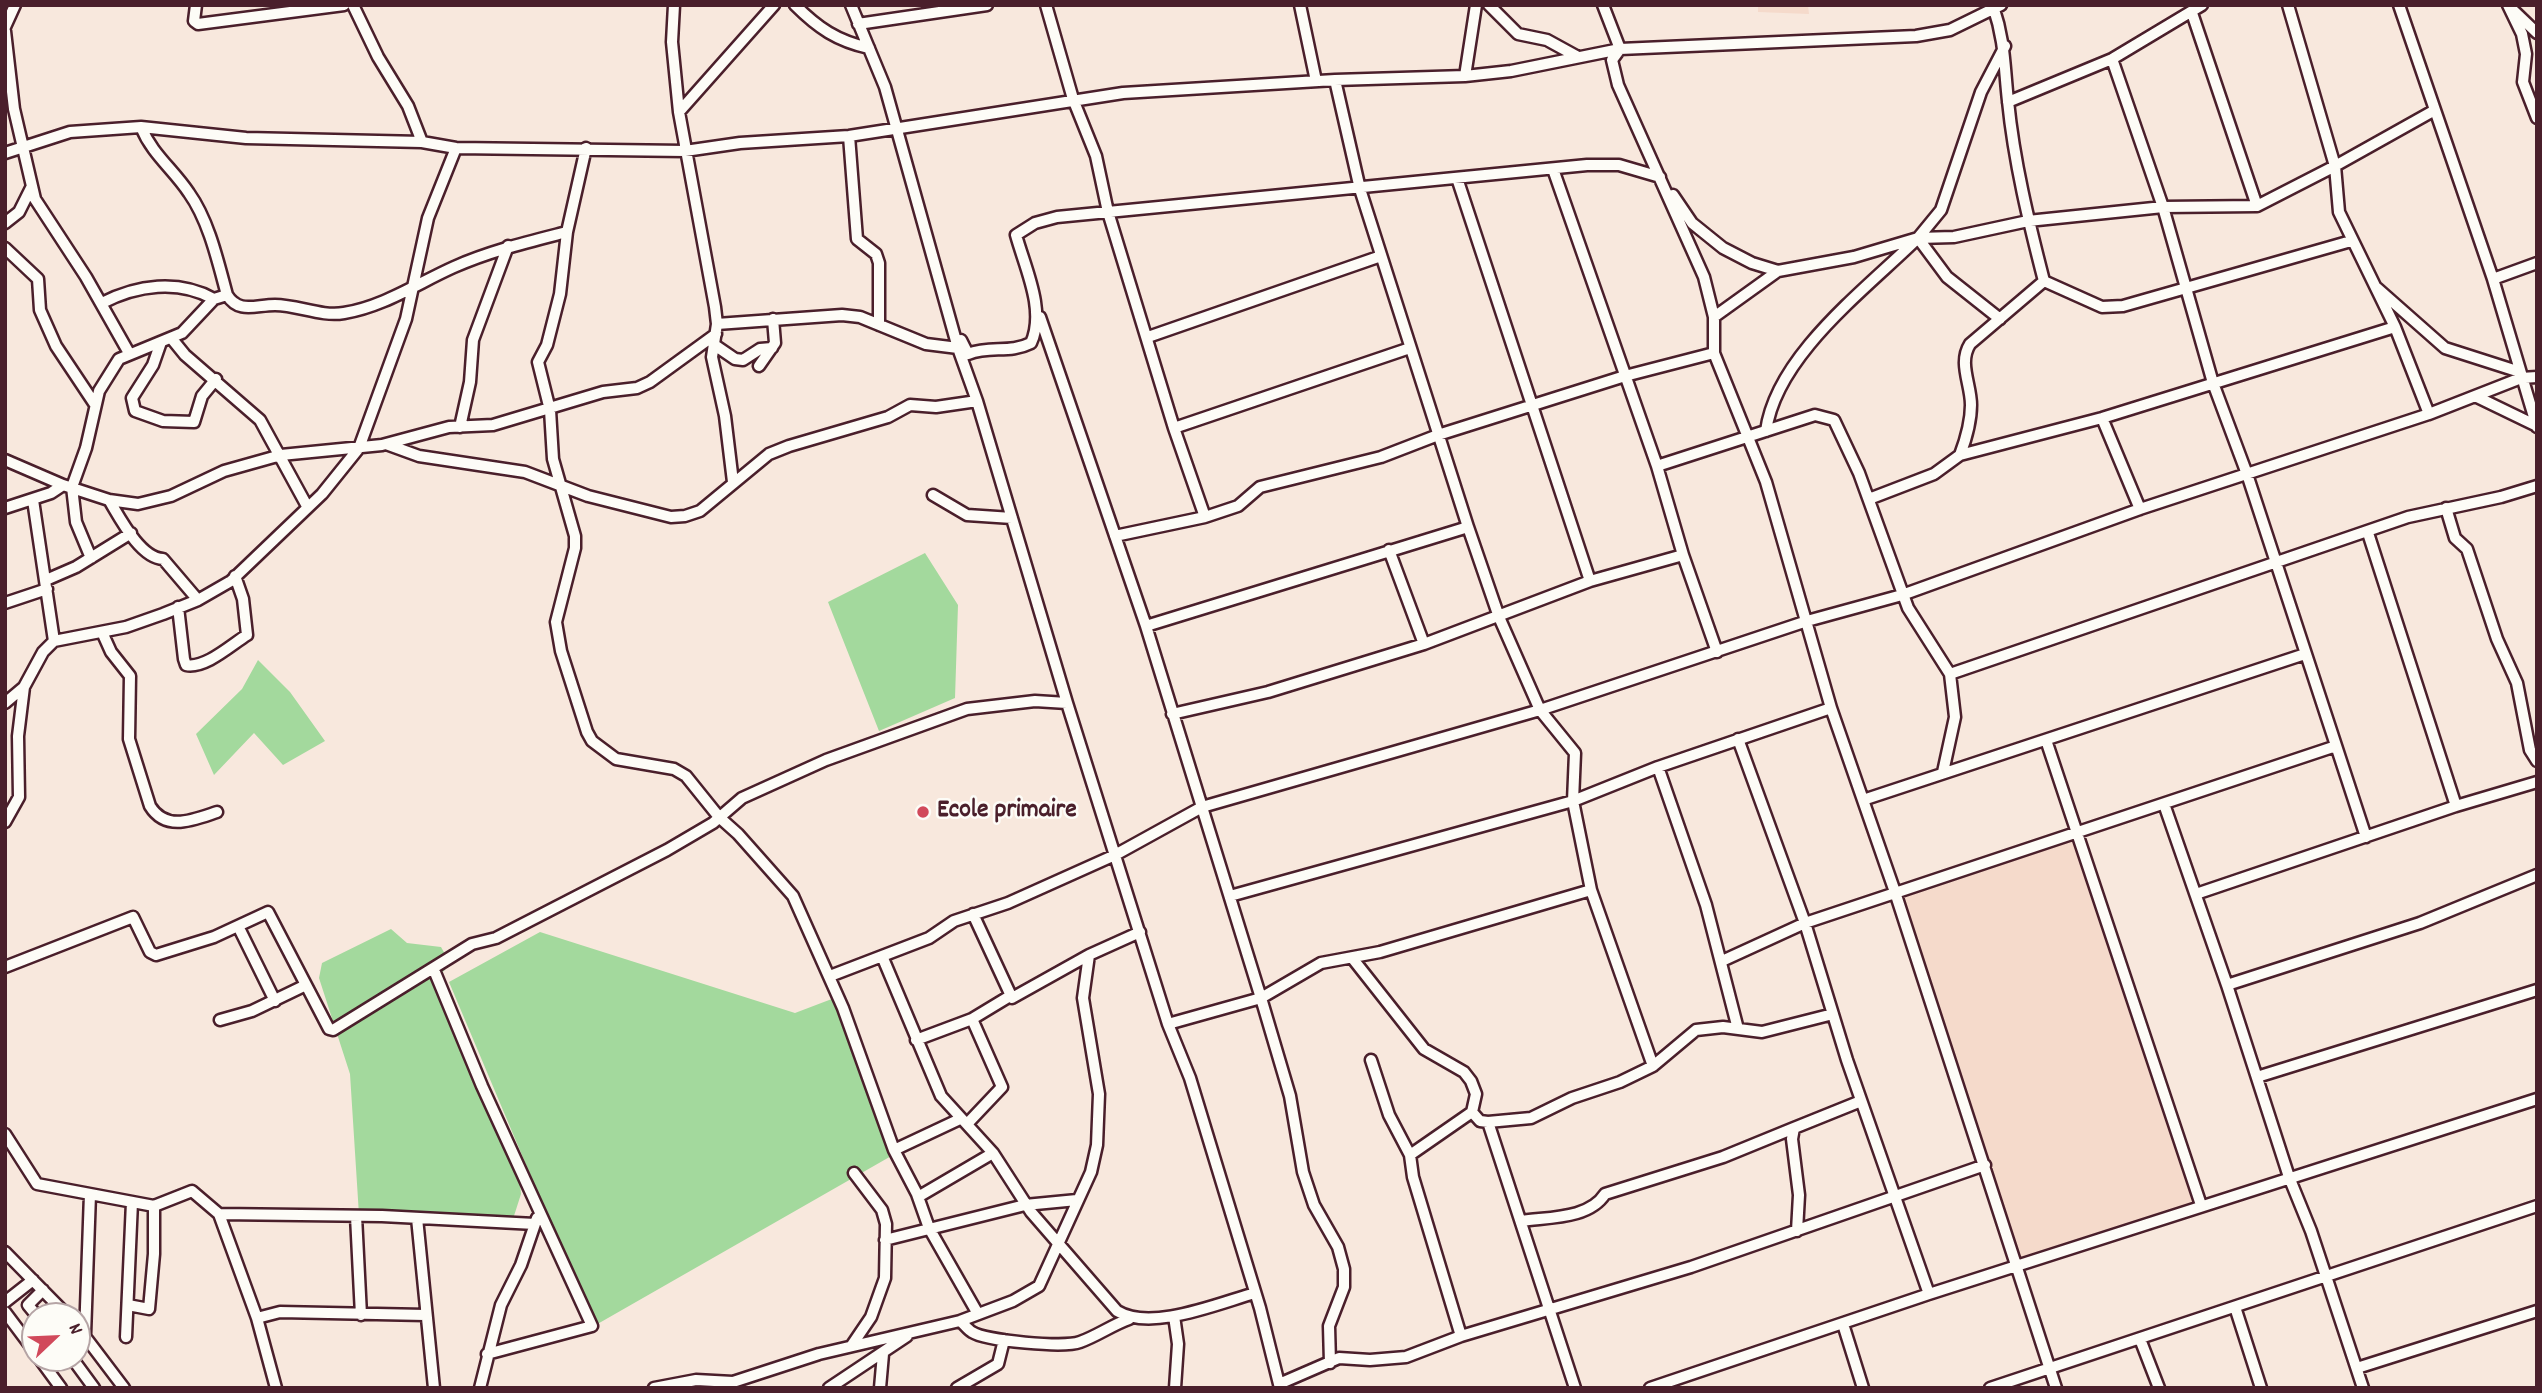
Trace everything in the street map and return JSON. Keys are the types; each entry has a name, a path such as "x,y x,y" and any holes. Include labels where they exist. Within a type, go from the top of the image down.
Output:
{"street":[{"path":"15,5 5,29 10,108 31,188 40,208 102,303 130,353"},
{"path":"196,5 194,21 198,24 344,5"},
{"path":"353,5 378,57 408,106 422,142"},
{"path":"674,5 672,42 679,112 685,151 696,192 716,335 712,357 725,416 733,482"},
{"path":"679,112 774,5"},
{"path":"795,5 823,31 845,43 869,48"},
{"path":"851,5 898,128 958,348 977,401 1067,703 1168,1024 1190,1078 1280,1386 1348,1357 1370,1360 1406,1357 1461,1336 1597,1297 1797,1231 1984,1165"},
{"path":"858,24 946,7 986,5"},
{"path":"1046,5 1073,99 1096,156 1108,212 1174,428 1205,517"},
{"path":"1300,5 1316,81"},
{"path":"1465,76 1476,5"},
{"path":"1489,5 1518,34 1547,40 1578,57"},
{"path":"1603,5 1620,49"},
{"path":"2008,102 2112,59 2202,5"},
{"path":"2288,5 2335,166 2339,212 2395,327 2429,414"},
{"path":"2399,5 2493,279 2537,427"},
{"path":"2508,6 2515,5"},
{"path":"2508,6 2537,33"},
{"path":"2508,6 2522,34 2526,54 2523,82 2537,118"},
{"path":"5,153 70,132 141,127 246,138 422,142 456,148 685,151 740,143 849,136 1123,93 1335,80 1465,76 1620,49 1916,36 1950,30 1996,7 2005,46 2008,102 2028,221 2044,281"},
{"path":"2192,13 2257,206"},
{"path":"1766,431 1773,397 1796,360 1918,238 1941,210 1981,92 2005,46"},
{"path":"1620,49 1612,60 1613,70 1704,277 1714,317 1714,353 1766,482 1831,708 1895,892 2056,1388"},
{"path":"2112,59 2163,207 2213,383 2247,474 2366,837"},
{"path":"1335,80 1360,189 1499,617 1540,710 1575,753 1573,801 1591,890 1653,1066"},
{"path":"1714,317 1778,271 1854,257 1918,238 1954,237 2028,221 2163,207 2257,206 2435,110"},
{"path":"141,127 149,146 190,194 202,217 227,295 236,307 277,305 342,314 382,302 508,246 567,232"},
{"path":"849,136 857,239 876,254 879,262 879,325"},
{"path":"8,816 19,797 18,736 24,687 37,661 54,641 102,632 198,600 235,576 322,494 359,448 406,319 428,218 456,148"},
{"path":"586,148 567,232 560,294 547,345 538,362 550,410 553,459 575,536 575,548 558,610 557,633 587,732 601,750 616,759 680,771 793,896 830,976 894,1150 918,1196 929,1228 978,1314"},
{"path":"1330,1363 1329,1326 1344,1287 1344,1269 1338,1247 1314,1205 1303,1172 1290,1096 1230,896 1146,626 1035,303 1016,235 1035,223 1057,217 1619,165 1659,176 1692,223 1702,232 1752,263 1778,271"},
{"path":"1553,169 1657,466 1683,555 1717,652"},
{"path":"1457,178 1590,581"},
{"path":"5,223 19,212 31,188"},
{"path":"1918,238 1947,277 2000,319"},
{"path":"2044,281 2102,307 2123,306 2351,241"},
{"path":"460,427 470,382 473,340 508,246"},
{"path":"5,248 38,279 40,310 56,346 94,403"},
{"path":"1148,337 1381,257"},
{"path":"2493,279 2537,263"},
{"path":"1960,455 1967,434 1971,404 1965,352 2044,281"},
{"path":"2374,285 2445,348 2520,375 2537,377"},
{"path":"102,303 132,290 156,287 191,289 214,299"},
{"path":"91,558 76,522 67,486 86,448 94,403 109,372 130,353 172,339 191,326 214,299 227,295"},
{"path":"953,324 968,354 984,348 1012,351 1031,343 1037,321 1035,303"},
{"path":"5,460 109,500 138,504 158,500 224,471 281,455 359,448 386,444 439,429 493,425 603,392 637,388 650,382 716,335 773,319 842,315 860,317 926,344 958,348"},
{"path":"759,366 775,343 773,319"},
{"path":"1869,499 1934,474 1960,455 2102,418 2395,327"},
{"path":"716,335 734,359 743,360 760,349 772,348"},
{"path":"172,339 185,355 216,379 260,420 307,506"},
{"path":"161,342 153,365 132,398 135,411 163,421 194,422 202,396 216,379"},
{"path":"1174,428 1410,348"},
{"path":"1115,536 1205,517 1238,506 1261,487 1381,457 1438,435 1625,376 1714,353"},
{"path":"830,976 929,938 954,921 1008,902 1115,855 1202,807 1540,710 1807,621 1902,595 2140,509 2429,414 2520,375"},
{"path":"2475,396 2537,427"},
{"path":"386,444 419,456 485,464 559,483 588,496 671,517 700,511 769,454 855,424 888,417 910,405 936,407 977,401"},
{"path":"1657,466 1815,415 1834,420 1869,499 1902,595 1922,634 1950,674 1955,717 1944,772"},
{"path":"2102,418 2140,509"},
{"path":"5,508 67,486"},
{"path":"1950,674 2368,533 2408,517 2537,486"},
{"path":"933,495 967,514 1012,518"},
{"path":"33,500 54,641"},
{"path":"109,500 148,554 163,559 198,600"},
{"path":"2446,508 2455,538 2467,549 2497,639 2517,683 2530,750 2537,761"},
{"path":"1146,626 1468,527"},
{"path":"5,603 46,584 131,533"},
{"path":"2368,533 2456,806"},
{"path":"1390,550 1424,644"},
{"path":"1172,714 1268,691 1424,644 1590,581 1683,555"},
{"path":"178,607 184,659 186,665 191,667 211,658 247,635 243,599 235,576"},
{"path":"102,632 111,652 130,676 129,739 150,806 156,816 173,822 217,812"},
{"path":"1863,800 2305,654"},
{"path":"5,703 24,687"},
{"path":"5,967 133,917 153,955 184,947 268,912 329,1029 333,1030 434,970 472,944 496,938 667,850 760,788 825,760 950,714 1003,704 1067,703"},
{"path":"1230,896 1573,801 1658,767 1831,708"},
{"path":"1738,739 1805,923 1861,1101 1929,1294"},
{"path":"2046,740 2200,1205"},
{"path":"1722,961 1805,923 2336,746"},
{"path":"1658,767 1722,961 1738,1029"},
{"path":"2196,894 2456,806 2537,782"},
{"path":"2164,804 2227,985 2288,1177 2326,1277 2363,1388"},
{"path":"2227,985 2420,923 2537,876"},
{"path":"1168,1024 1261,998 1321,963 1353,959 1591,890"},
{"path":"973,914 1010,996"},
{"path":"238,926 275,1001"},
{"path":"916,1040 972,1019 1089,955 1140,932"},
{"path":"654,1388 696,1380 733,1382 852,1345 960,1321 1013,1301 1039,1286 1091,1172 1099,1121 1099,1094 1083,998 1089,955"},
{"path":"882,956 942,1096 993,1153 1025,1205 1117,1311 1129,1319"},
{"path":"1353,959 1424,1049 1464,1072 1476,1094 1472,1112 1410,1155"},
{"path":"434,970 538,1211 592,1326 487,1354"},
{"path":"220,1020 275,1001 306,985"},
{"path":"2257,1077 2537,990"},
{"path":"1472,1112 1480,1121 1488,1122 1531,1118 1653,1066 1696,1030 1771,1030 1833,1014"},
{"path":"894,1150 963,1121 1002,1087 972,1019"},
{"path":"1371,1060 1390,1115 1410,1155 1413,1177 1461,1336"},
{"path":"1650,1388 2200,1205 2537,1099"},
{"path":"1522,1221 1572,1214 1597,1206 1605,1195 1723,1157 1861,1101"},
{"path":"1488,1122 1575,1388"},
{"path":"1794,1128 1792,1139 1799,1195 1797,1231"},
{"path":"5,1135 37,1184 154,1206 192,1191 219,1214 257,1318 276,1388"},
{"path":"918,1196 993,1153"},
{"path":"852,1345 870,1317 885,1278 882,1210 853,1173"},
{"path":"86,1302 90,1194"},
{"path":"885,1240 1025,1205 1077,1200"},
{"path":"126,1337 132,1202"},
{"path":"128,1305 149,1310 155,1254 154,1206"},
{"path":"1990,1388 2537,1206"},
{"path":"480,1388 501,1305 521,1265 538,1211"},
{"path":"219,1214 356,1216 535,1224"},
{"path":"356,1216 361,1315"},
{"path":"417,1218 434,1388"},
{"path":"5,1252 55,1302"},
{"path":"5,1302 33,1280"},
{"path":"31,1302 43,1290"},
{"path":"960,1321 973,1333 1004,1340 1080,1342 1129,1319 1174,1316 1255,1293"},
{"path":"2235,1307 2261,1388"},
{"path":"2357,1368 2537,1311"},
{"path":"5,1312 21,1333"},
{"path":"257,1318 279,1312 425,1315"},
{"path":"1174,1316 1178,1343 1175,1388"},
{"path":"1843,1324 1863,1388"},
{"path":"829,1388 883,1354 911,1332"},
{"path":"2140,1339 2159,1388"},
{"path":"957,1388 998,1364 1004,1340"},
{"path":"91,1343 124,1388"},
{"path":"880,1388 883,1354"},
{"path":"49,1372 61,1388"},
{"path":"82,1372 94,1388"}],"shaded area":[{"path":"1758,5 1808,5 1809,14 1758,12"},
{"path":"2070,831 2197,1212 2015,1271 1893,895"}],"green space":[{"path":"925,553 958,605 955,698 879,731 828,602"},
{"path":"258,660 290,692 325,741 283,765 254,733 214,775 196,734 242,689"},
{"path":"391,929 407,943 441,947 450,963 433,978 519,1175 521,1194 513,1219 359,1215 350,1074 319,978 322,963"},
{"path":"540,932 795,1013 837,997 893,1155 594,1326 449,982"}],"place":[{"name":"Ecole primaire","path":"923,812"}]}
